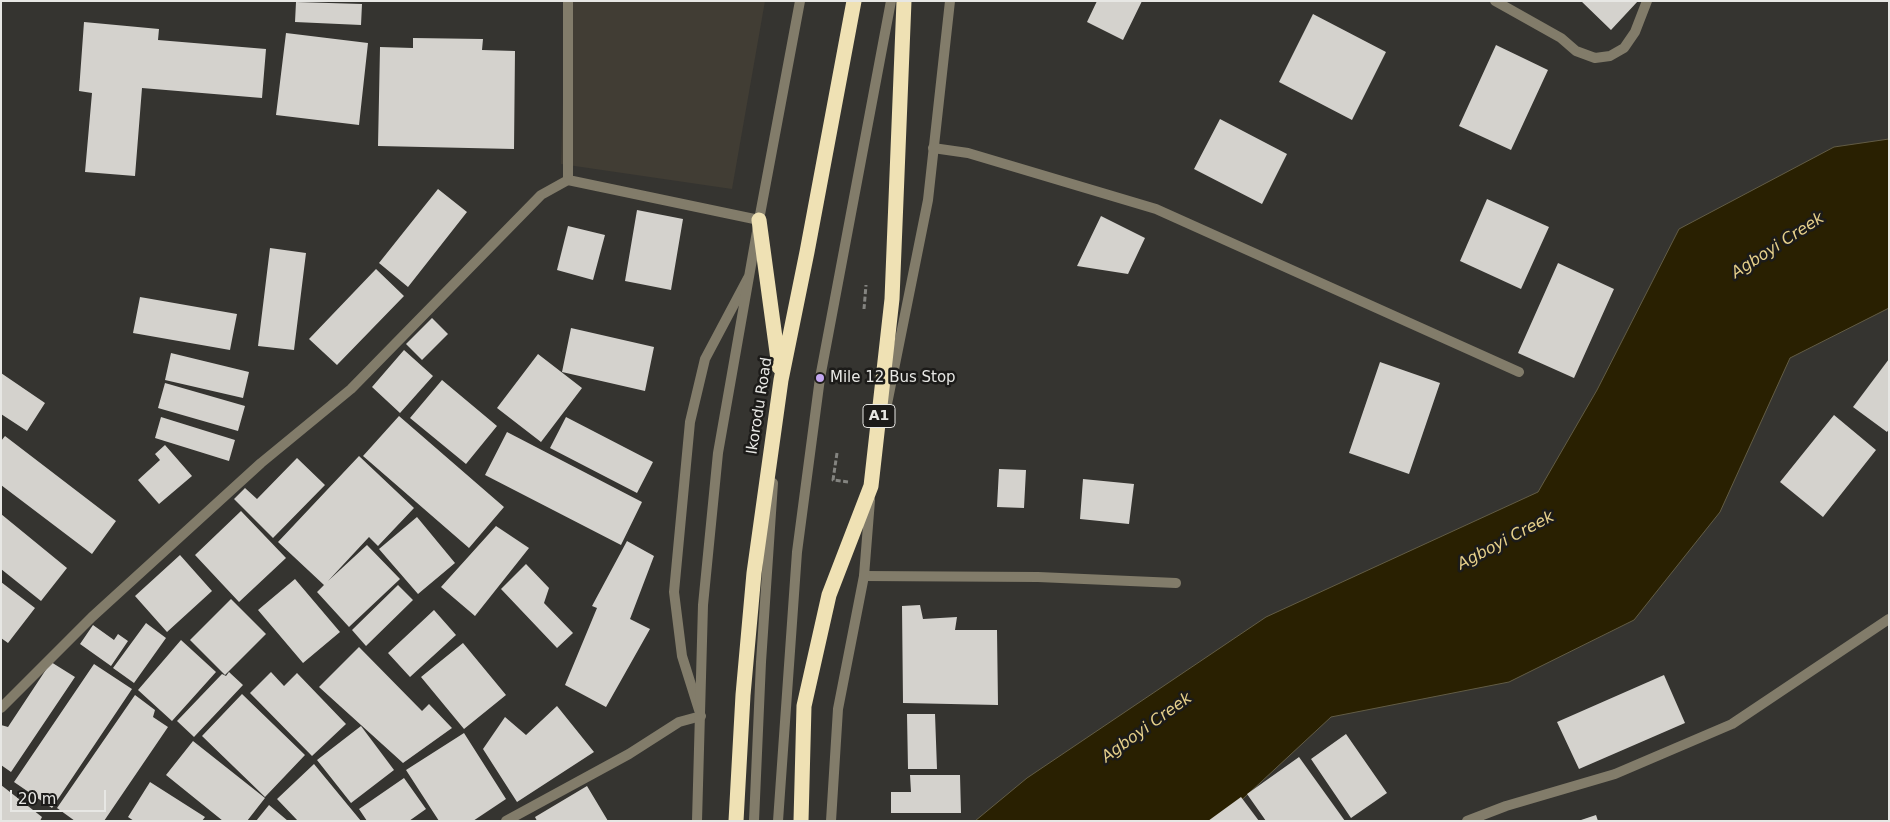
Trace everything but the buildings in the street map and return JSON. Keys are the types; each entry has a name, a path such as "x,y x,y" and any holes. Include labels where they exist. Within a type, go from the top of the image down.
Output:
{"highway":[{"name":"Ikorodu Road","path":"736,821 743,695 753,583 781,380 854,1"},
{"name":"A1","path":"801,821 804,706 829,595 871,486 892,299 904,1"},
{"path":"759,220 781,380"}],"street":[{"path":"568,1 568,180"},
{"path":"697,821 703,605 718,453 800,1"},
{"path":"778,821 797,552 820,378 891,1"},
{"path":"831,821 838,709 864,576 871,486 928,200 950,1"},
{"path":"1495,1 1561,38 1576,51 1595,58 1610,56 1624,48 1635,32 1647,1"},
{"path":"933,148 968,153 1156,209 1519,372"},
{"path":"1,708 92,617 128,584 261,464 351,389 541,195 568,180 759,220"},
{"path":"701,716 682,656 674,592 690,422 705,359 750,275"},
{"path":"754,821 761,662 781,380"},
{"path":"864,576 1038,577 1176,583"},
{"path":"1467,821 1506,806 1615,774 1732,724 1889,618"},
{"path":"506,821 629,754 679,722 701,716"}],"path":[{"path":"836,453 833,480 871,486"}],"shaded area":[{"path":"566,1 765,1 732,189 561,164"}],"water":[{"name":"Agboyi Creek","path":"1889,139 1889,308 1790,358 1720,512 1634,620 1509,682 1331,717 1219,821 975,821 1027,778 1266,617 1538,492 1597,390 1679,229 1834,147"}],"place":[{"name":"Mile 12 Bus Stop","path":"820,378"}]}
